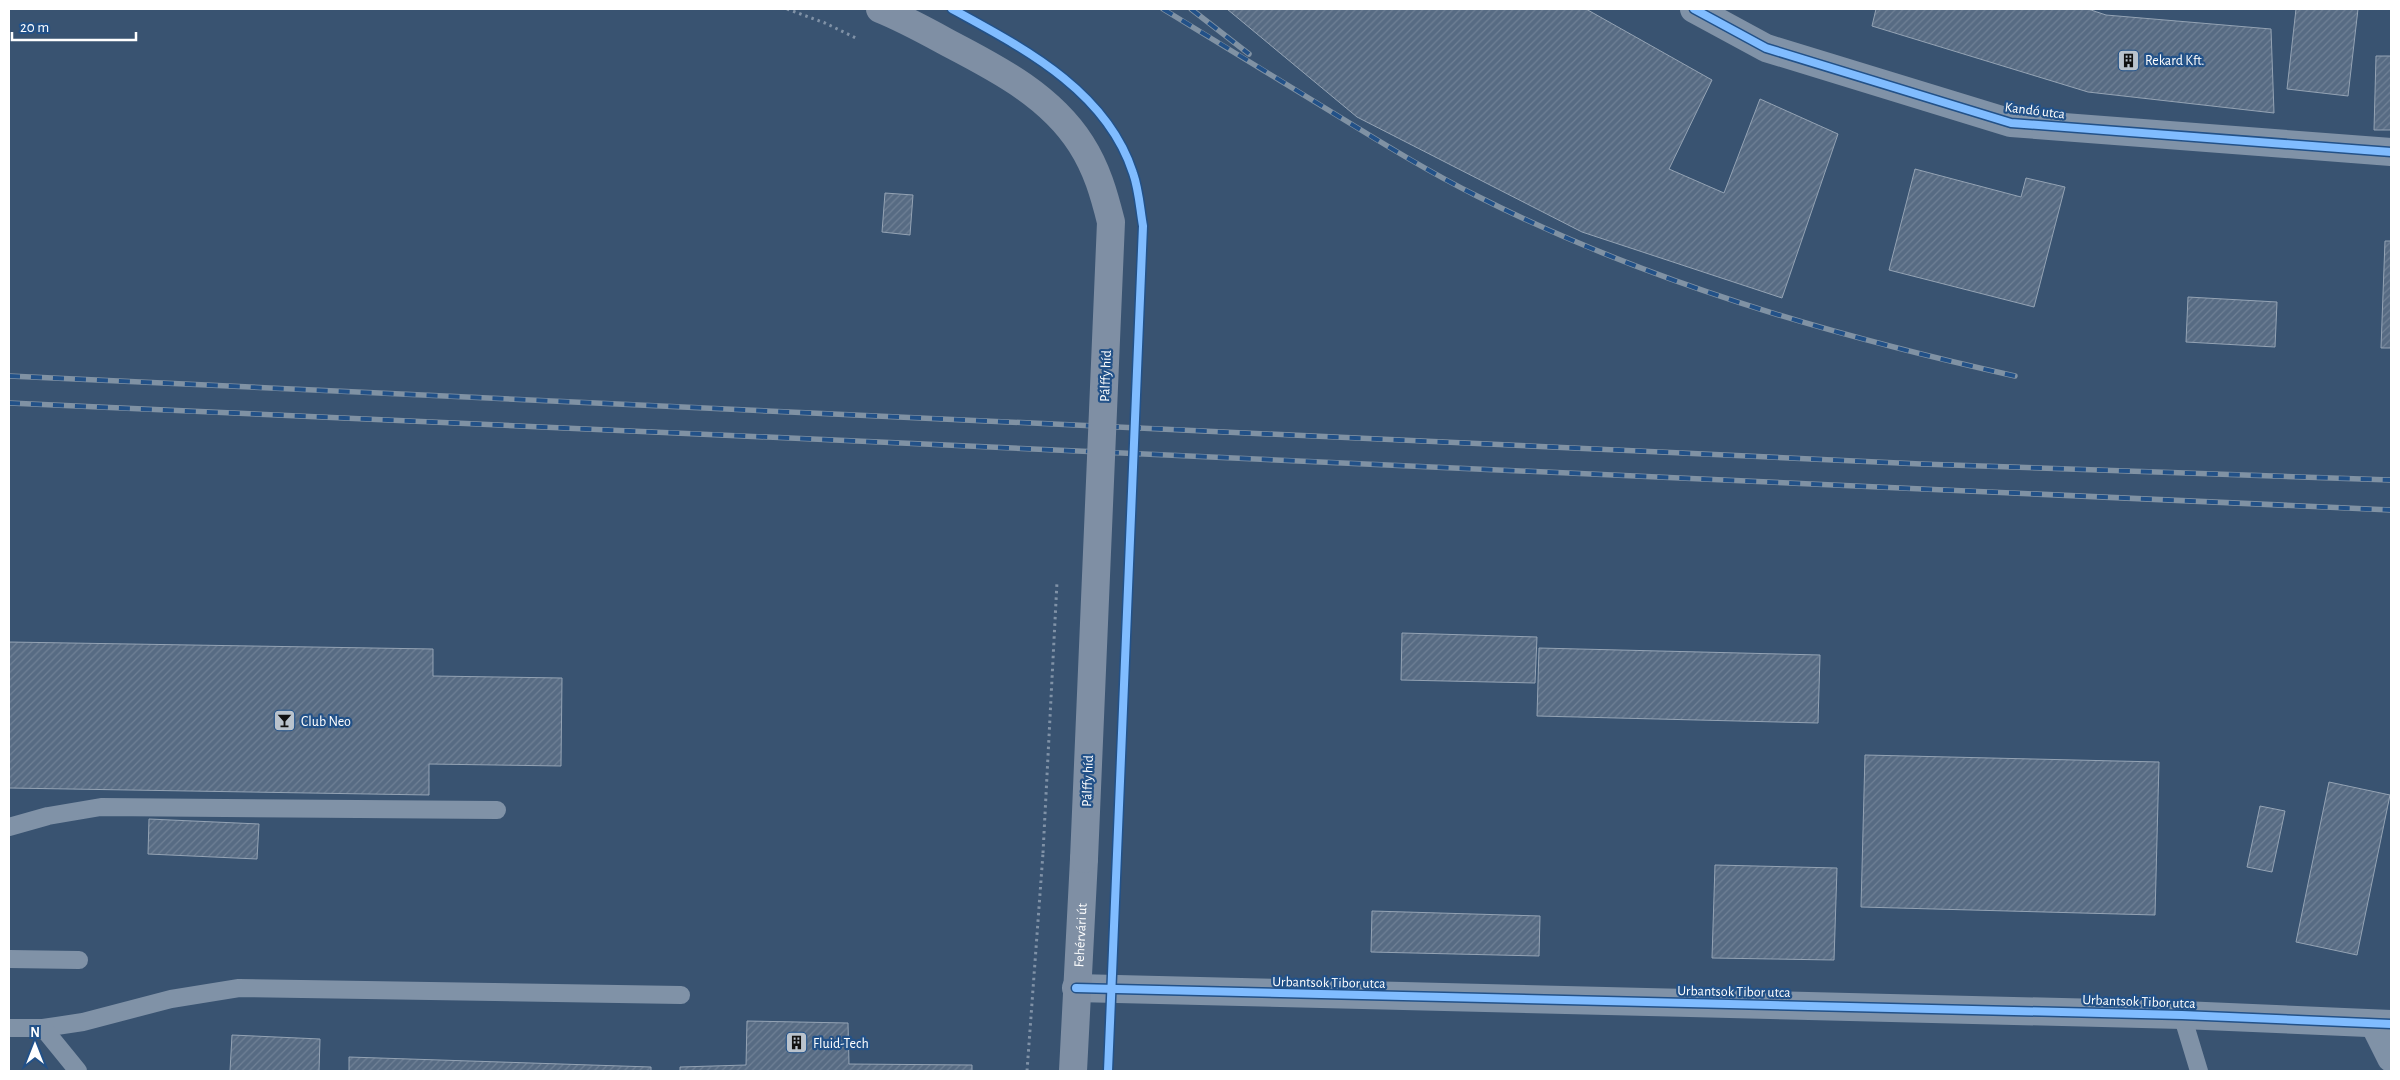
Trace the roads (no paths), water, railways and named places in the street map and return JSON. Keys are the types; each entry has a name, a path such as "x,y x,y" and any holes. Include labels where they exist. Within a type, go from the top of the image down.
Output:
{"main road":[{"name":"Pálffy híd","path":"880,9 902,18 1007,74 1050,107 1081,143 1093,165 1100,180 1111,222 1084,859"},
{"name":"Fehérvári út","path":"1073,1071 1084,859"}],"street":[{"name":"Kandó utca","path":"1694,9 1766,48 2011,122 2391,152"},
{"name":"Urbantsok Tibor utca","path":"1076,988 2182,1015 2383,1024"},
{"path":"2383,1024 2391,1058"}],"lane":[{"path":"9,827 48,816 101,807 497,810"},
{"path":"9,959 79,960"},
{"path":"9,1028 43,1028 83,1022 178,998 239,988 681,995"},
{"path":"2182,1015 2200,1071"},
{"path":"43,1028 78,1071"}],"railway":[{"path":"1163,9 1426,169 1541,227 1607,255 1740,303 1877,343 2015,376"},
{"path":"1191,9 1249,54"},
{"path":"9,376 1921,464 2391,480"},
{"path":"9,403 2391,510"}],"place":[{"name":"Rekard Kft.","path":"2129,60"},
{"name":"Club Neo","path":"285,721"},
{"name":"Fluid-Tech","path":"797,1043"}]}
